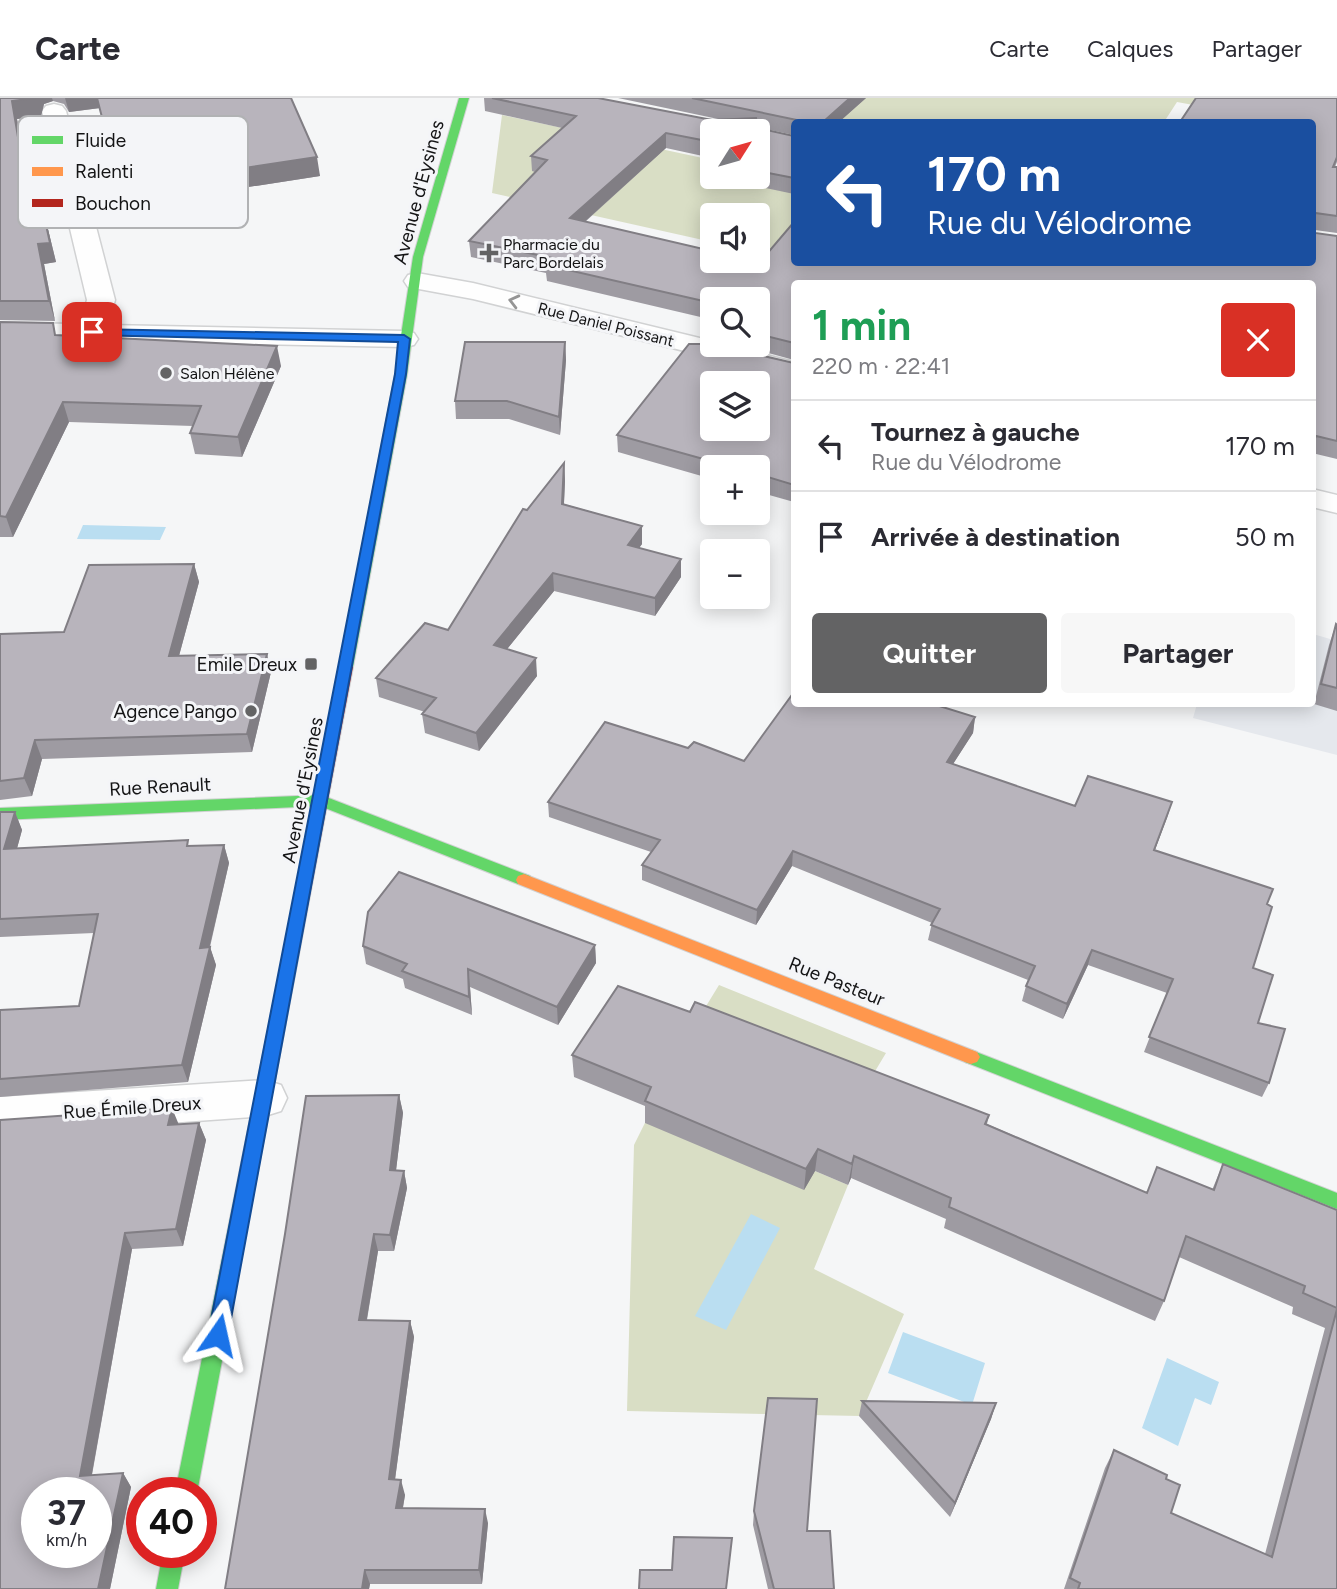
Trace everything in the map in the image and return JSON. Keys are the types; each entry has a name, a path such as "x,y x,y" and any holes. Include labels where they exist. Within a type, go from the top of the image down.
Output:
{"street":[{"name":"Avenue d'Eysines","path":"189,1477 265,1098 401,374 404,339 417,281 418,257 464,98"},
{"path":"54,111 55,116"},
{"path":"83,228 101,300 92,332"},
{"name":"Rue Daniel Poissant","path":"417,281 486,294 791,369"},
{"path":"0,331 404,339"},
{"path":"1316,499 1337,504"},
{"name":"Rue Renault","path":"0,814 321,800"},
{"name":"Rue Pasteur","path":"321,800 1337,1201"},
{"name":"Rue Émile Dreux","path":"0,1116 265,1098"},
{"path":"167,1589 171,1568"}],"shaded area":[{"path":"1316,635 1337,641 1337,755 1193,718 1196,707 1316,707"}],"green space":[{"path":"801,98 1337,98 1337,128 1316,124 1316,119 1294,119 1241,108 1237,113 1177,102 1166,119 812,119"},
{"path":"502,115 700,157 700,189 770,189 770,179 791,182 791,260 770,255 770,203 700,203 700,239 492,193"},
{"path":"719,985 886,1053 815,1171 848,1185 814,1269 904,1314 860,1416 627,1411 634,1145 689,1034"}],"water":[{"path":"83,525 166,527 160,540 77,539"},
{"path":"751,1214 780,1228 726,1330 695,1316"},
{"path":"903,1332 985,1363 972,1405 888,1373"},
{"path":"1167,1358 1219,1382 1211,1405 1195,1398 1178,1446 1142,1428"}],"building":[{"path":"0,98 35,98 12,101 18,137 18,228 47,228 50,243 38,244 49,301 0,301"},
{"path":"97,98 291,98 317,157 248,168 248,116 102,116"},
{"path":"492,98 598,98 707,119 700,119 700,140 666,133 570,218 700,248 700,273 770,273 770,250 791,226 791,266 1316,266 1316,233 1337,236 1337,441 1316,436 1316,280 791,280 791,342 770,337 770,287 700,287 700,300 546,265 553,258 469,241 547,160 531,156 576,116"},
{"path":"692,98 850,98 826,119 792,119"},
{"path":"1196,98 1337,98 1337,157 1333,167 1337,167 1337,216 1316,213 1316,119 1182,119"},
{"path":"770,131 791,135 791,177 770,173"},
{"path":"0,322 53,323 55,335 277,346 238,437 190,433 201,406 63,402 6,517 0,516"},
{"path":"465,342 565,342 559,417 507,401 455,401"},
{"path":"689,344 700,344 700,357 768,357 791,362 791,484 770,478 770,455 700,455 700,458 617,435"},
{"path":"564,463 562,504 642,526 628,545 681,559 655,598 553,573 494,645 536,658 476,733 422,714 436,698 376,678 425,623 448,630 523,509 527,510"},
{"path":"194,564 169,656 267,654 247,734 35,740 24,778 0,781 0,634 64,632 89,565"},
{"path":"1337,625 1337,688 1321,684"},
{"path":"791,696 791,707 943,707 975,717 947,762 1075,806 1088,776 1172,802 1154,850 1273,889 1267,904 1272,907 1253,968 1273,975 1258,1023 1285,1029 1269,1083 1149,1037 1173,979 1092,950 1067,1004 1026,986 1035,966 931,925 940,909 793,851 757,910 642,865 660,840 548,802 605,722 688,748 694,742 744,761"},
{"path":"0,812 15,812 4,849 188,840 187,846 224,845 200,948 210,947 182,1065 0,1079 0,1010 79,1006 98,914 0,919"},
{"path":"399,872 595,945 557,1007 468,969 469,997 402,971 407,964 363,946 368,912"},
{"path":"618,986 690,1012 695,1002 989,1115 985,1124 1147,1193 1157,1167 1214,1190 1223,1164 1337,1210 1337,1308 1303,1293 1305,1286 1186,1236 1164,1301 949,1207 951,1198 854,1156 852,1164 818,1149 806,1169 645,1101 651,1087 572,1055"},
{"path":"399,1095 390,1170 404,1171 390,1235 374,1234 359,1320 410,1321 389,1479 401,1480 396,1508 485,1509 479,1570 365,1570 362,1589 225,1589 306,1096"},
{"path":"172,1108 168,1125 199,1123 176,1229 125,1233 80,1476 123,1473 112,1524 112,1477 21,1477 21,1568 103,1568 98,1589 0,1589 0,1120"},
{"path":"1337,1309 1337,1589 1078,1589 1080,1583 1070,1578 1114,1450 1167,1475 1166,1479 1180,1485 1171,1513 1272,1557"},
{"path":"768,1398 817,1399 807,1531 830,1531 834,1589 774,1589 754,1511"},
{"path":"862,1401 996,1403 955,1503"},
{"path":"674,1537 732,1538 726,1589 639,1589 640,1570 672,1570"}],"traffic: fast":[{"path":"346,667 401,375 418,257 464,98"},
{"path":"0,814 321,800 524,880"},
{"path":"189,1477 291,954"},
{"path":"971,1057 1337,1201"},
{"path":"167,1589 171,1568"}],"traffic: slow":[{"path":"524,880 971,1057"}],"traffic: jam":[{"path":"291,954 346,667"}],"place":[{"name":"Pharmacie du Parc Bordelais","path":"489,253"},
{"name":"Salon Hélène","path":"166,373"},
{"name":"Emile Dreux","path":"311,664"},
{"name":"Agence Pango","path":"251,711"}],"route":[{"path":"92,332 404,339 401,374 218,1335"}]}
